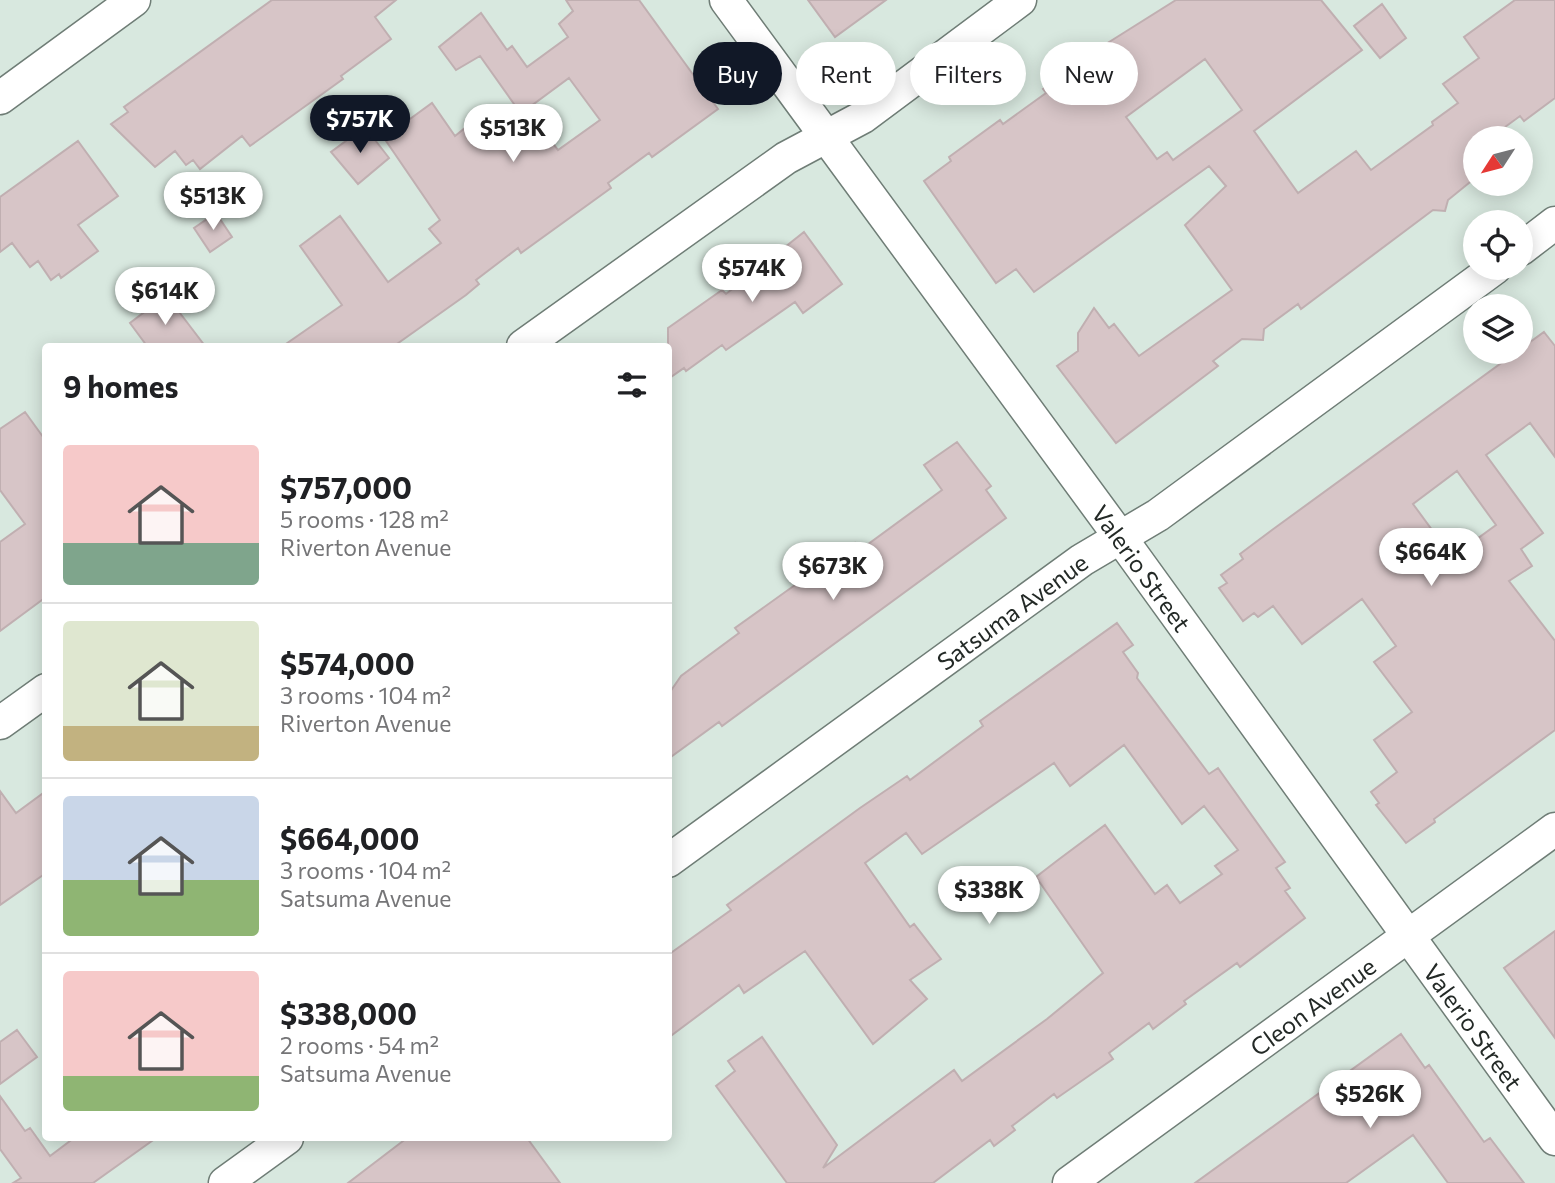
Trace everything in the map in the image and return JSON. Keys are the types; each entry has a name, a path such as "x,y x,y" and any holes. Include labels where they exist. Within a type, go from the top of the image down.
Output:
{"street":[{"path":"0,98 134,0"},
{"name":"Valerio Street","path":"726,0 1120,537 1555,1139"},
{"path":"527,343 786,158 863,117 1020,0"},
{"path":"1533,239 1555,223"},
{"name":"Satsuma Avenue","path":"672,858 1082,560 1158,515 1479,280"},
{"path":"0,723 42,693"},
{"name":"Cleon Avenue","path":"1069,1183 1555,829"},
{"path":"225,1183 283,1141"}],"building":[{"path":"272,0 396,0 375,17 391,39 341,76 343,79 250,146 242,136 200,169 193,160 186,165 175,151 155,167 111,124 128,112 124,107"},
{"path":"566,0 639,0 693,75 693,105 715,105 718,109 652,157 649,153 608,183 611,188 521,253 518,248 476,280 479,284 466,295 398,343 287,343 342,305 300,246 340,216 388,282 441,243 429,229 440,220 384,138 432,103 455,136 465,128 472,137 514,104 480,56 456,70 439,47 481,13 507,50 512,46 527,67 568,37 559,24 573,11","holes":["569,78 600,120 558,150 527,109"]},
{"path":"808,0 886,0 835,37"},
{"path":"1176,0 1321,0 1362,50 1254,131 1298,193 1356,151 1371,170 1433,125 1432,122 1458,103 1443,84 1479,58 1464,37 1515,0 1555,0 1555,98 1524,121 1520,116 1506,126 1463,126 1463,188 1448,200 1445,211 1433,210 1301,309 1298,304 1264,329 1263,340 1242,339 1213,361 1218,366 1116,443 1057,366 1078,351 1078,333 1094,308 1109,328 1114,324 1139,356 1232,290 1185,225 1226,186 1209,166 1034,292 1016,269 996,283 924,181 951,161 949,157 1000,120 1003,124 1040,97 1040,105 1138,105 1138,42 1109,42","holes":["1205,59 1242,110 1173,160 1167,152 1157,159 1126,117"]},
{"path":"1382,4 1406,38 1380,58 1354,26"},
{"path":"365,127 389,158 358,184 331,152"},
{"path":"78,141 118,196 78,225 98,251 61,278 59,274 51,280 38,261 30,267 12,243 0,252 0,197"},
{"path":"216,213 232,237 210,252 194,228"},
{"path":"804,232 842,284 803,313 795,302 726,350 722,345 686,371 684,368 672,376 672,343 668,343 668,328 722,290 726,294"},
{"path":"170,300 203,343 145,343 130,323 159,301 163,306"},
{"path":"1544,332 1555,346 1555,457 1530,423 1486,455 1543,533 1521,549 1532,566 1509,581 1555,641 1555,730 1434,819 1435,822 1406,843 1376,805 1379,803 1371,792 1397,772 1374,740 1412,712 1374,662 1396,646 1362,599 1302,644 1273,606 1258,617 1254,613 1243,621 1219,588 1227,583 1221,575 1243,559 1240,554 1500,364 1533,364 1533,340","holes":["1457,471 1496,525 1452,557 1413,504"]},
{"path":"25,412 42,435 42,600 0,631 0,542 25,524 0,490 0,429"},
{"path":"957,442 991,486 986,490 1006,518 722,726 719,722 672,756 672,689 681,676 739,633 735,628 788,590 855,543 860,550 942,490 924,465"},
{"path":"1117,623 1133,645 1123,652 1138,673 1137,678 1209,774 1218,768 1285,862 1276,868 1290,888 1285,891 1305,918 1240,967 1237,963 1184,1001 1186,1004 1153,1029 1149,1023 1109,1053 1113,1059 1057,1098 1054,1094 1012,1126 1015,1130 994,1146 990,1140 933,1183 787,1183 716,1086 735,1071 728,1061 762,1037 837,1145 823,1168 954,1070 962,1081 1047,1019 1103,973 1036,877 1058,860 1105,825 1155,894 1167,885 1180,903 1222,874 1215,866 1238,850 1204,806 1182,824 1124,745 1070,786 1054,763 922,854 906,833 865,863 910,927 914,924 941,959 910,980 927,999 873,1044 805,951 744,993 739,985 672,1035 672,952 731,910 727,905 860,808 907,776 910,780 983,726 980,721"},
{"path":"0,791 16,813 42,794 42,876 0,905"},
{"path":"1555,931 1555,1038 1504,968"},
{"path":"17,1030 37,1057 0,1084 0,1042"},
{"path":"1401,1034 1425,1068 1429,1065 1484,1142 1490,1138 1524,1183 1448,1183 1413,1135 1346,1183 1195,1183"},
{"path":"0,1096 25,1131 30,1128 50,1156 70,1141 152,1141 93,1183 13,1183 21,1178 0,1149"},
{"path":"403,1141 529,1141 560,1183 348,1183"}]}
